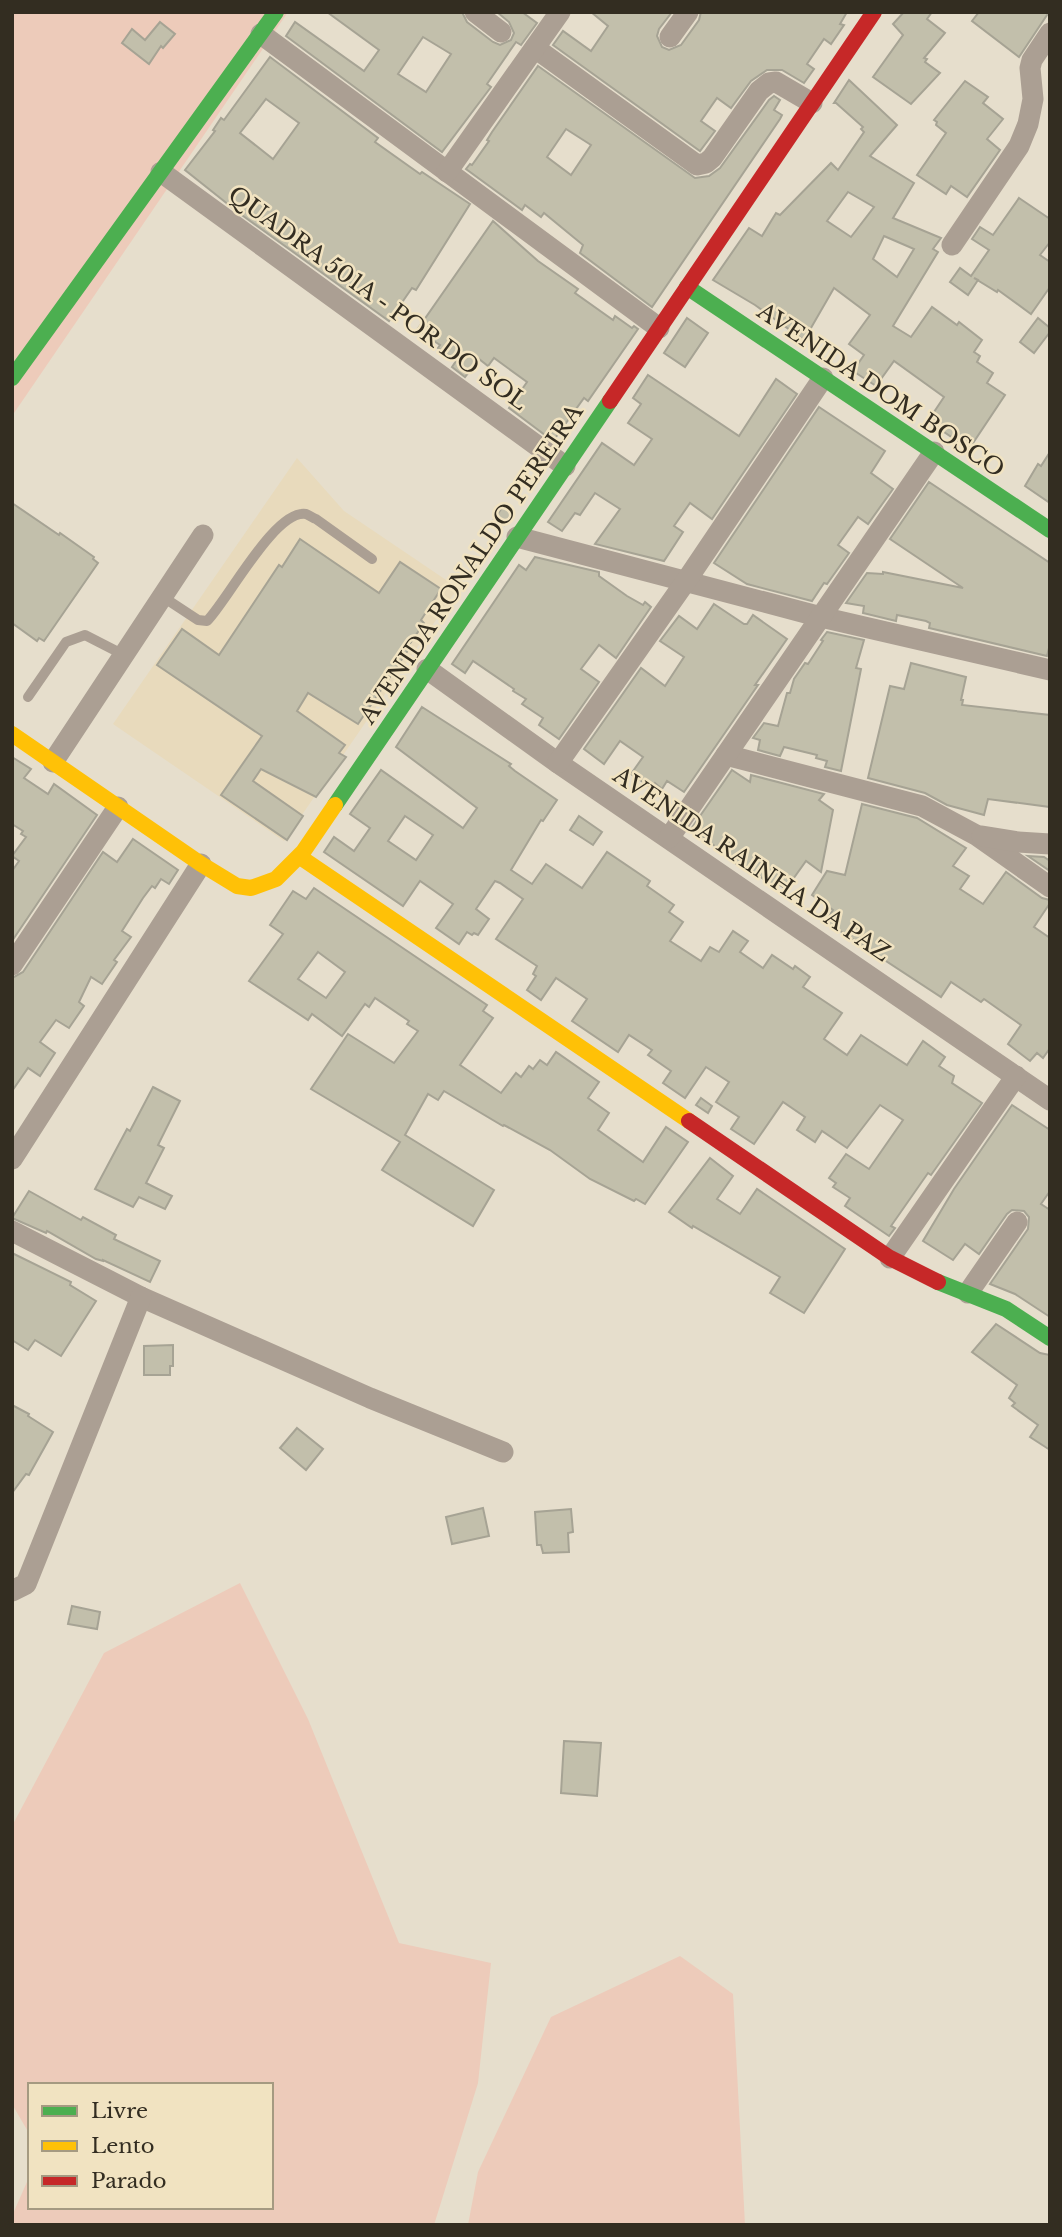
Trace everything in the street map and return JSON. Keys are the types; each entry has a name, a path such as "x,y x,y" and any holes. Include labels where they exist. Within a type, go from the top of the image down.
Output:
{"street":[{"path":"12,377 276,12"},
{"path":"475,12 501,32"},
{"path":"447,172 560,12"},
{"path":"670,37 688,12"},
{"name":"AVENIDA RONALDO PEREIRA","path":"12,734 237,886 251,888 276,878 300,857 874,12"},
{"path":"952,245 1019,146 1028,124 1033,99 1030,68 1032,60 1050,33"},
{"path":"261,34 659,328"},
{"path":"535,48 697,166 712,159 759,91 769,83 776,82 812,103"},
{"name":"QUADRA 501A - POR DO SOL","path":"161,172 565,466"},
{"name":"AVENIDA DOM BOSCO","path":"687,286 1050,530"},
{"path":"558,763 686,582 823,378"},
{"path":"668,838 934,452"},
{"path":"53,762 203,535"},
{"path":"517,537 821,617 1050,670"},
{"name":"AVENIDA RAINHA DA PAZ","path":"427,669 558,763 1050,1100"},
{"path":"726,755 908,801 939,814 976,835 1050,887"},
{"path":"12,965 118,807"},
{"path":"976,835 1050,844"},
{"path":"300,857 890,1258 925,1277 1006,1309 1050,1338"},
{"path":"12,1159 201,864"},
{"path":"890,1258 1016,1076"},
{"path":"968,1293 1017,1222"},
{"path":"12,1231 141,1297 381,1403 503,1452"},
{"path":"12,1591 26,1584 141,1297"}],"lane":[{"path":"163,597 198,620 207,621 272,532 295,516 306,514 316,519 372,559"},
{"path":"28,697 66,642 85,635 124,655"}],"shaded area":[{"path":"12,12 288,12 12,416"},
{"path":"297,458 344,511 458,588 284,841 113,724"},
{"path":"240,1583 308,1719 399,1943 491,1963 478,2083 434,2225 12,2225 12,2216 28,2180 28,2209 273,2209 273,2083 28,2083 28,2132 12,2104 12,1826 104,1653"},
{"path":"680,1956 733,1994 745,2225 468,2225 478,2172 551,2017"}],"building":[{"path":"327,12 462,12 467,22 500,45 511,40 514,33 509,22 497,12 522,12 537,23 521,45 516,42 487,84 491,87 442,152 286,36 295,22 364,71 379,50","holes":["423,37 451,54 426,92 398,74"]},
{"path":"591,12 672,12 657,36 662,47 669,50 681,45 699,20 701,12 847,12 840,24 844,25 831,44 824,39 807,64 814,69 804,83 782,70 767,70 751,81 731,108 717,98 701,121 715,131 700,151 553,45 563,31 591,51 608,26"},
{"path":"904,12 932,12 927,19 945,33 924,58 927,59 925,62 940,73 911,104 873,77 903,35 893,24"},
{"path":"979,12 1049,12 1019,57 972,21"},
{"path":"160,22 175,34 163,48 161,46 149,64 122,43 132,29 145,40"},
{"path":"270,57 378,138 375,142 420,174 422,172 470,204 416,290 412,288 389,321 239,213 185,170 215,131 213,130 221,118 224,120","holes":["266,99 299,123 273,159 240,133"]},
{"path":"538,66 695,178 709,176 720,168 769,100 774,96 780,100 774,110 782,115 780,119 652,307 580,253 583,245 544,213 541,217 525,205 522,210 466,169 489,141 487,140","holes":["566,129 591,145 571,175 547,157"]},
{"path":"849,80 897,125 870,156 914,183 893,218 941,238 933,249 938,252 893,326 911,337 932,307 957,325 959,322 982,340 974,352 980,356 977,362 993,373 987,383 1005,395 969,449 928,421 944,397 894,361 876,386 853,371 864,355 849,344 870,315 834,288 804,340 755,305 713,280 749,228 762,236 776,213 780,215 831,163 838,170 864,132 861,129 863,127 834,103","holes":["848,192 874,207 851,237 827,221","884,236 914,249 897,277 873,259"]},
{"path":"965,81 988,97 983,103 1003,119 987,139 1000,150 967,197 951,186 946,194 917,175 946,133 934,120"},
{"path":"1019,198 1050,219 1050,242 1040,255 1050,262 1050,287 1031,314 998,290 997,292 978,280 968,295 950,282 960,268 971,276 989,250 972,239 980,227 993,235"},
{"path":"493,221 538,261 578,289 575,293 613,320 615,316 638,329 588,401 584,398 553,441 509,408 527,382 494,358 488,366 479,359 465,377 452,367 456,361 438,348 440,345 417,330"},
{"path":"687,318 708,333 685,367 664,353"},
{"path":"1038,318 1050,328 1050,332 1034,353 1020,342"},
{"path":"648,375 739,436 776,379 797,394 712,519 690,503 674,526 683,532 664,561 595,544 620,509 595,493 580,515 575,513 562,531 548,522 602,443 634,465 652,439 628,423 641,404 633,398"},
{"path":"819,407 885,451 871,473 893,489 868,524 858,517 838,545 849,553 812,601 747,584 714,563"},
{"path":"1050,452 1050,503 1025,486 1038,464 1041,466"},
{"path":"929,482 1050,563 1050,644 1047,656 929,628 930,623 926,621 897,615 896,621 863,613 864,606 846,603 867,573 883,572 963,588 890,539"},
{"path":"12,503 59,535 60,533 94,557 98,563 44,641 39,638 37,641 12,623"},
{"path":"504,505 513,511 504,525 494,519"},
{"path":"300,539 379,593 400,562 441,589 421,620 424,623 409,645 411,646 358,724 308,693 297,711 345,745 339,753 346,757 316,797 261,769 253,781 303,816 287,840 221,795 262,736 157,665 182,629 219,655 279,565 282,567"},
{"path":"535,557 599,572 599,576 627,596 651,607 616,658 599,645 581,669 599,682 559,739 539,725 543,718 522,704 526,699 513,691 514,689 473,661 465,673 452,664 519,565 526,570"},
{"path":"714,604 744,624 747,624 753,615 787,639 684,792 667,781 662,789 655,783 652,788 631,774 643,757 620,741 604,764 584,749 641,668 665,686 684,657 660,641 679,616 697,629"},
{"path":"827,632 864,640 856,668 861,669 841,771 825,767 827,761 816,758 817,755 784,747 780,756 758,750 760,740 753,738 764,723 778,726 787,693 790,693 794,679 805,663 808,664"},
{"path":"911,663 966,677 962,705 1050,715 1050,807 988,799 984,815 947,805 925,793 868,778 890,686 904,689"},
{"path":"422,707 511,764 509,766 515,771 557,800 543,821 541,820 511,870 532,884 546,864 582,888 607,852 650,881 647,886 674,905 669,912 683,922 670,941 701,961 710,947 719,952 733,931 748,941 740,952 763,968 772,955 810,977 803,987 842,1013 824,1039 847,1055 861,1035 907,1065 923,1041 945,1057 939,1066 954,1076 952,1083 982,1103 931,1175 928,1173 891,1226 895,1228 889,1236 845,1206 850,1198 833,1187 836,1183 829,1178 846,1154 869,1169 903,1120 880,1105 847,1148 822,1131 815,1142 797,1130 805,1117 783,1102 754,1144 731,1129 739,1117 716,1102 729,1082 706,1067 685,1098 663,1083 671,1071 648,1055 652,1050 629,1035 618,1052 572,1021 587,999 556,978 541,1000 527,990 536,976 533,974 537,966 496,939 523,899 500,883 495,881 476,909 489,919 478,935 467,932 459,944 436,928 453,904 420,881 403,906 324,852 334,837 354,851 370,828 350,814 381,770 463,828 477,808 396,747","holes":["405,816 433,835 416,860 388,841"]},
{"path":"12,757 31,769 24,778 48,794 54,784 97,815 12,941 12,871 19,861 12,856 26,837 21,834 23,831 12,824"},
{"path":"732,770 750,782 751,775 824,794 819,800 833,810 821,872 806,861 786,889 775,882 773,886 751,870 749,873 691,829"},
{"path":"862,804 917,818 966,848 953,866 969,876 960,889 983,904 1006,872 1042,898 1050,900 1034,927 1050,938 1050,1048 1043,1058 1037,1053 1030,1061 1008,1044 1021,1025 984,999 981,1002 951,982 941,997 825,921 833,910 812,895 827,871 845,875"},
{"path":"579,816 602,832 593,845 570,830"},
{"path":"133,839 178,870 169,884 161,879 143,898 122,931 131,937 114,960 117,962 102,984 91,977 79,1002 84,1006 69,1028 56,1020 40,1042 55,1053 40,1076 28,1068 12,1091 12,978 23,972 103,852 117,862"},
{"path":"1028,856 1044,857 1050,861 1050,871"},
{"path":"314,888 487,1005 483,1011 493,1018 460,1065 501,1093 516,1073 521,1077 529,1066 533,1069 540,1060 547,1065 556,1052 599,1082 588,1098 609,1113 598,1130 643,1162 666,1127 688,1142 645,1204 590,1179 550,1150 444,1091 438,1100 428,1094 405,1135 494,1190 473,1226 382,1170 400,1142 311,1089 348,1034 394,1063 418,1031 407,1024 409,1021 375,998 369,1007 365,1004 342,1036 312,1014 308,1020 249,981 283,934 270,925 293,891 306,899","holes":["318,952 345,972 326,998 298,979"]},
{"path":"153,1087 180,1101 158,1145 164,1148 146,1183 172,1196 165,1209 139,1197 133,1207 95,1189"},
{"path":"701,1098 712,1106 708,1113 696,1105"},
{"path":"1012,1105 1050,1130 1050,1191 1041,1204 1050,1210 1050,1317 1015,1294 990,1284 1028,1229 1029,1217 1024,1211 1012,1210 1007,1214 979,1254 965,1244 953,1260 923,1241 954,1189"},
{"path":"710,1158 733,1176 717,1199 740,1214 757,1189 845,1249 804,1313 770,1293 780,1277 693,1226 692,1228 669,1212"},
{"path":"29,1191 81,1220 83,1217 116,1235 114,1239 160,1261 150,1282 96,1259 47,1231 46,1233 12,1218"},
{"path":"12,1253 71,1282 70,1285 96,1301 61,1356 35,1340 28,1350 12,1340"},
{"path":"996,1324 1040,1353 1050,1355 1050,1450 1030,1437 1038,1425 1012,1406 1015,1403 1009,1398 1017,1385 972,1352"},
{"path":"173,1345 170,1375 144,1375 144,1346"},
{"path":"12,1405 53,1432 29,1475 26,1474 12,1493"},
{"path":"297,1428 323,1449 306,1470 280,1448"},
{"path":"483,1508 489,1536 452,1544 446,1517"},
{"path":"571,1509 573,1532 568,1533 569,1552 543,1553 541,1545 537,1545 535,1512"},
{"path":"72,1606 100,1612 97,1629 68,1624"},
{"path":"564,1741 601,1743 597,1796 561,1793"}],"traffic: fast":[{"path":"12,378 276,12"},
{"path":"687,287 1050,530"},
{"path":"335,805 610,401"},
{"path":"938,1282 1006,1309 1050,1338"}],"traffic: slow":[{"path":"12,734 237,886 251,888 276,879 303,852 335,805"},
{"path":"300,857 689,1121"}],"traffic: jam":[{"path":"610,401 874,12"},
{"path":"689,1121 890,1258 938,1282"}]}
